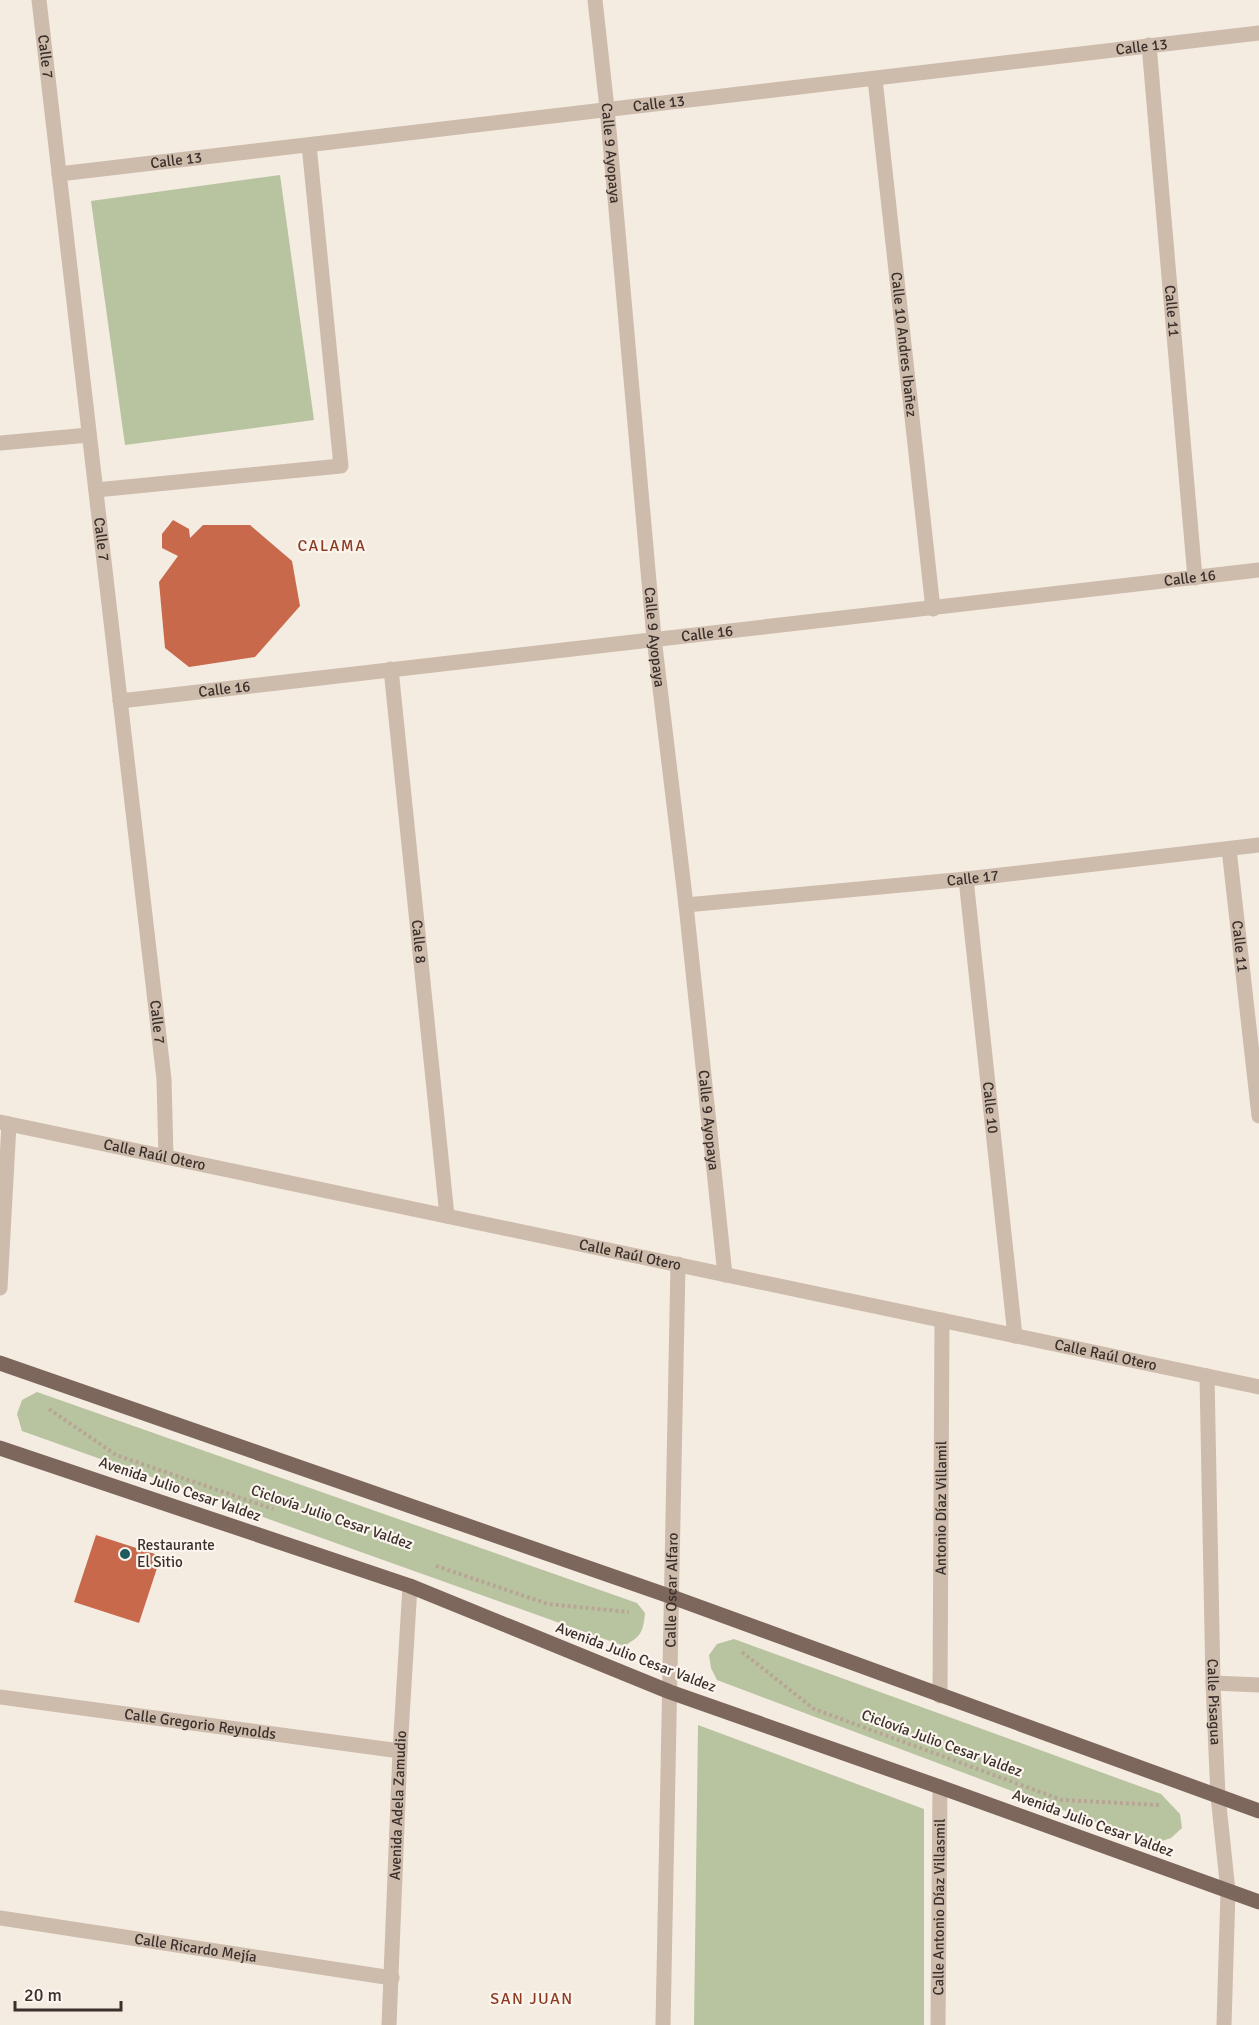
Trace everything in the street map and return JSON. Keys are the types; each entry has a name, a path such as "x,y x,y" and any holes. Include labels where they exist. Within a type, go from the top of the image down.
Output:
{"main road":[{"path":"0,1363 672,1597 1259,1811"},
{"name":"Avenida Julio Cesar Valdez","path":"0,1448 410,1586 670,1692 1259,1902"}],"street":[{"name":"Calle 7","path":"39,0 164,1079 166,1157"},
{"name":"Calle 9 Ayopaya","path":"595,0 608,108 654,638 686,905 725,1275"},
{"name":"Calle 13","path":"59,174 1259,33"},
{"name":"Calle 11","path":"1149,45 1195,578"},
{"name":"Calle 10 Andres Ibañez","path":"875,79 933,609"},
{"path":"96,490 341,466 309,145"},
{"path":"0,443 89,435"},
{"name":"Calle 16","path":"120,701 1259,570"},
{"name":"Calle 8","path":"391,669 447,1216"},
{"name":"Calle 17","path":"686,905 966,879 1259,845"},
{"name":"Calle 11","path":"1229,849 1259,1116"},
{"name":"Calle 10","path":"966,879 1015,1336"},
{"path":"0,1288 5,1123"},
{"name":"Calle Raúl Otero","path":"5,1123 1259,1387"},
{"name":"Calle Oscar Alfaro","path":"663,2025 678,1264"},
{"name":"Antonio Díaz Villamil","path":"940,1696 942,1320"},
{"name":"Calle Pisagua","path":"1207,1376 1213,1683 1218,1796 1228,1891 1224,2025"},
{"name":"Avenida Adela Zamudio","path":"389,2025 400,1751 410,1586"},
{"path":"1213,1683 1259,1686"},
{"name":"Calle Gregorio Reynolds","path":"0,1697 400,1751"},
{"name":"Calle Antonio Díaz Villasmil","path":"938,2025 940,1787"},
{"name":"Calle Ricardo Mejía","path":"0,1918 392,1978"}],"path":[{"name":"Ciclovía Julio Cesar Valdez","path":"39,1402 116,1455 282,1513"},
{"name":"Ciclovía Julio Cesar Valdez","path":"426,1562 548,1604 634,1612"},
{"name":"Ciclovía Julio Cesar Valdez","path":"735,1648 814,1708 824,1713 1062,1800 1162,1805"}],"green space":[{"path":"280,175 314,420 125,445 91,201"},
{"path":"37,1392 637,1603 645,1613 642,1630 638,1636 624,1646 22,1431 17,1414 22,1400"},
{"path":"734,1639 1161,1794 1180,1814 1182,1828 1171,1838 1153,1844 717,1680 711,1668 709,1655 717,1644"},
{"path":"698,1725 924,1809 924,2025 694,2025"}],"building":[{"path":"173,520 189,529 190,538 203,525 250,525 292,561 300,606 255,657 189,667 165,648 159,582 178,556 162,548 162,534"},
{"path":"96,1535 161,1556 139,1623 74,1602"}],"place":[{"name":"Restaurante El Sitio","path":"125,1554"}],"district":[{"name":"CALAMA","path":"332,545"},
{"name":"SAN JUAN","path":"532,1998"}]}
